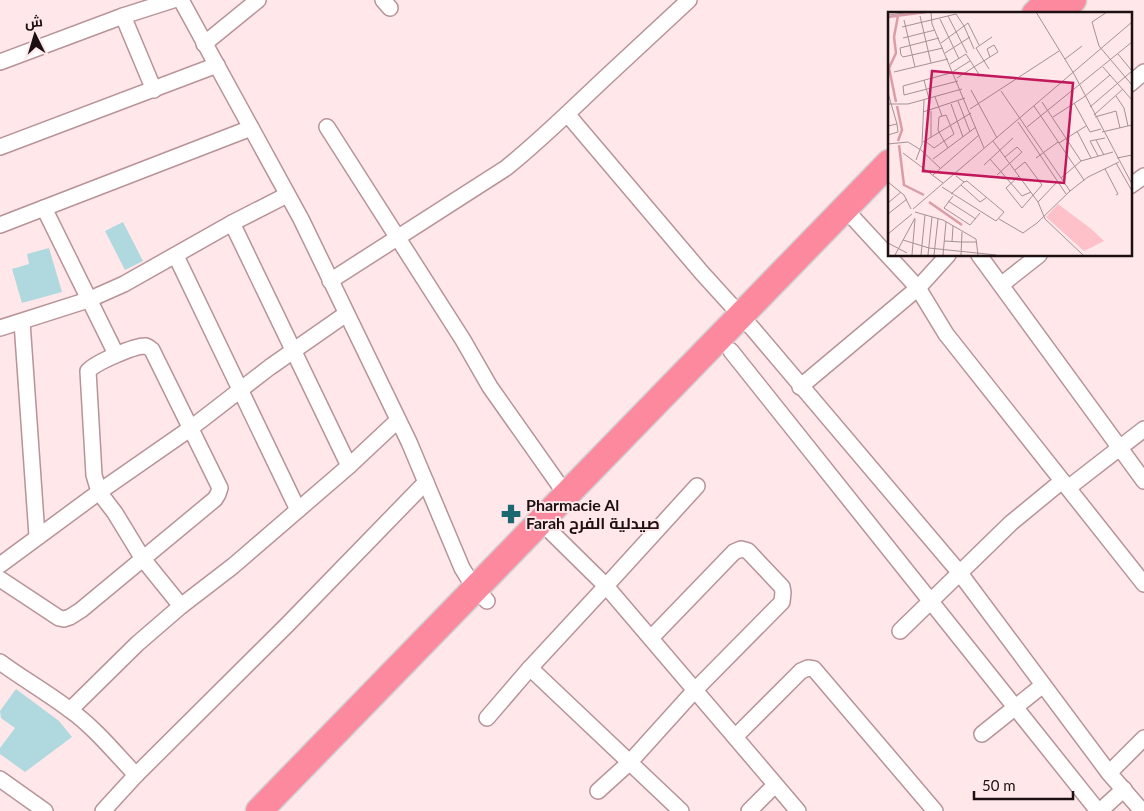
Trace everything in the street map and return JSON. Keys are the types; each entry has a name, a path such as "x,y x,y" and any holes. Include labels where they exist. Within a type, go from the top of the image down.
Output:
{"highway":[{"path":"1037,12 1049,0"},
{"path":"1062,12 1073,0"},
{"path":"547,528 567,496 747,323 851,216 888,164"},
{"path":"851,216 888,190"},
{"path":"259,811 481,595 547,528 731,351 747,323"},
{"path":"282,811 481,595"}],"street":[{"path":"0,62 123,16 173,0"},
{"path":"181,0 301,219 398,421 462,568 481,595"},
{"path":"204,44 258,0"},
{"path":"330,281 506,168 568,115 689,0"},
{"path":"123,16 154,90"},
{"path":"0,147 217,65"},
{"path":"1132,82 1144,72"},
{"path":"568,115 959,572 1109,773 1142,811"},
{"path":"327,127 398,237 490,387 567,496"},
{"path":"0,225 251,128"},
{"path":"1132,185 1144,176"},
{"path":"0,328 88,300 124,284 176,256 232,222 287,194"},
{"path":"44,208 116,354"},
{"path":"851,216 888,256"},
{"path":"232,222 349,466"},
{"path":"176,256 298,510"},
{"path":"888,256 918,288 946,334 1144,584"},
{"path":"800,387 918,288 947,256"},
{"path":"980,256 1144,481"},
{"path":"1001,285 1038,256"},
{"path":"0,565 37,536 190,428 346,314"},
{"path":"22,322 37,536"},
{"path":"0,579 58,618 64,619 80,610 143,559 215,499 220,488 152,350 143,346 116,354 91,367 88,371 94,474 99,492 115,513 143,559 181,606"},
{"path":"731,351 1015,708 1092,809 1124,790"},
{"path":"70,710 137,644 181,606 233,566 398,421"},
{"path":"900,631 1011,523 1144,429"},
{"path":"103,811 136,775 287,625 426,482"},
{"path":"487,718 530,668 697,486"},
{"path":"547,528 606,586 798,811"},
{"path":"598,792 630,762 695,690 782,602 782,587 748,551 741,549 734,552 651,638"},
{"path":"0,662 70,710 136,775"},
{"path":"530,668 681,811"},
{"path":"735,737 801,671 808,668 814,669 936,811"},
{"path":"982,734 1043,685"},
{"path":"1109,773 1144,738"},
{"path":"0,779 45,811"},
{"path":"749,811 775,785"}],"building":[{"path":"123,222 143,261 125,270 105,231"},
{"path":"49,248 62,292 22,303 12,269 29,264 27,254"},
{"path":"16,689 59,721 72,737 25,772 0,754 0,748 15,728 1,718 0,711"}],"place":[{"name":"Pharmacie Al Farah صيدلية الفرح","path":"511,514"}]}
